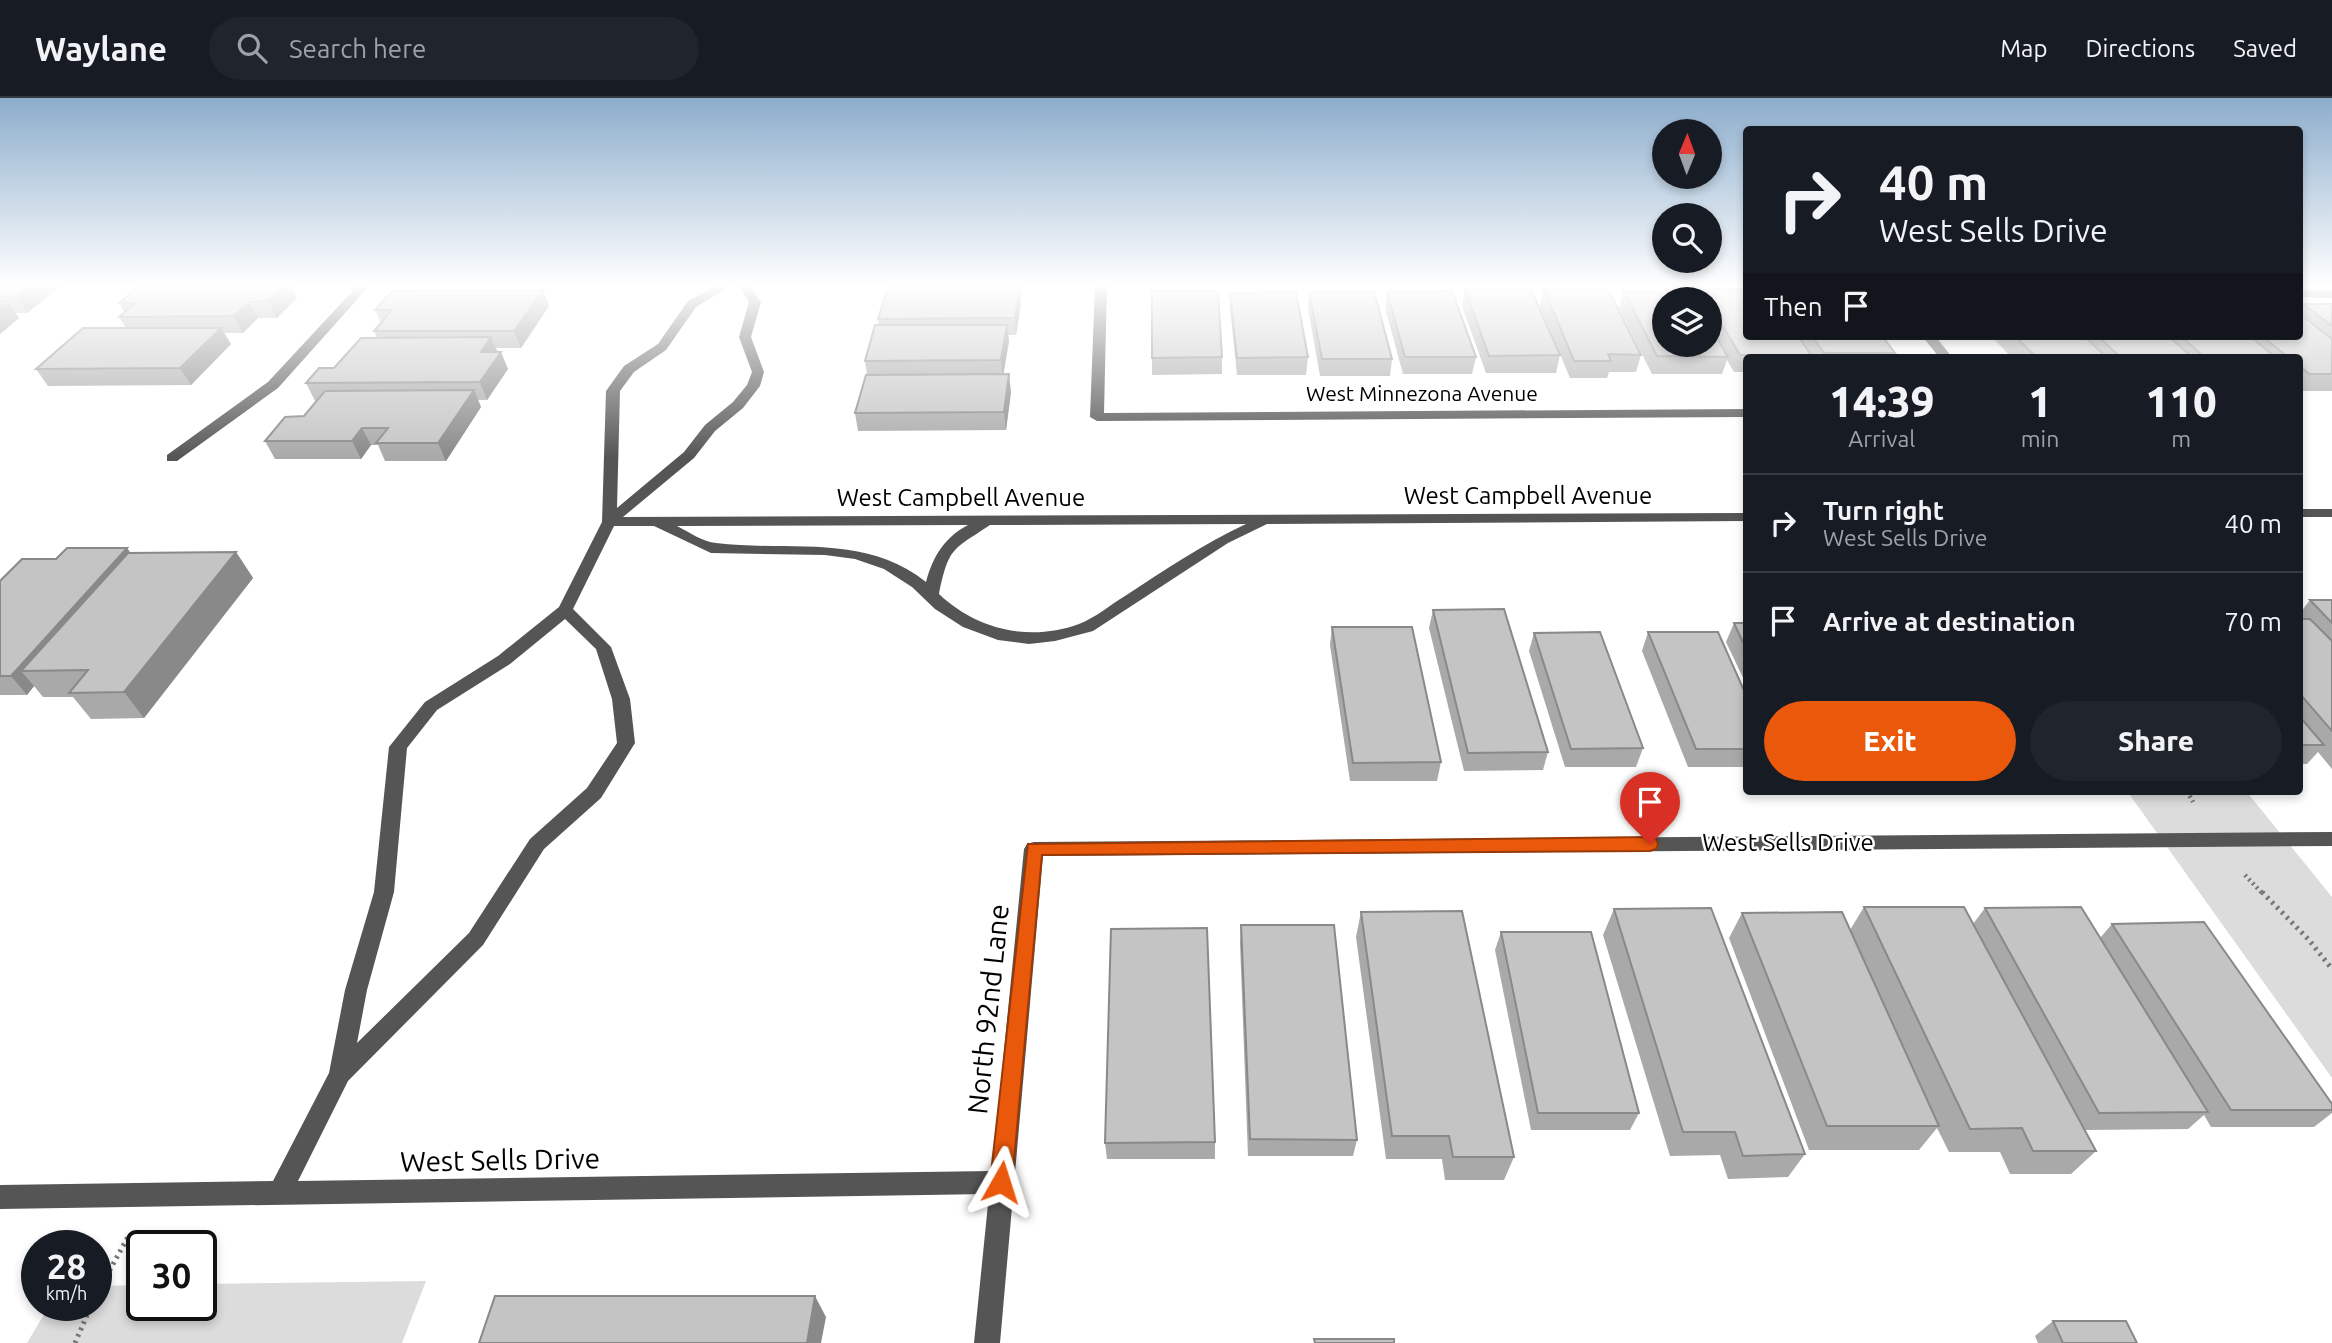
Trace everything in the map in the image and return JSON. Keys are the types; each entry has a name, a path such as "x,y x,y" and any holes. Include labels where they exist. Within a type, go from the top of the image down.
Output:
{"street":[{"path":"172,458 273,385 312,342"},
{"path":"280,1193 340,1074 356,989 384,892 398,747 431,706 504,660 565,610 609,522 613,450 612,391 629,369 665,342"},
{"path":"609,522 689,455 710,428 738,405 753,386 758,372 747,342"},
{"name":"West Minnezona Avenue","path":"1099,342 1097,417 1743,413"},
{"path":"2303,513 2332,513"},
{"name":"West Campbell Avenue","path":"609,522 1743,517"},
{"name":"West Campbell Avenue","path":"655,521 711,548 814,550 858,555 889,566 918,583 970,623 998,635 1029,639 1055,636 1087,626 1213,546 1267,519"},
{"path":"931,595 937,567 951,541 991,520"},
{"path":"340,1074 476,939 537,844 594,793 626,743 621,699 603,647 565,610"},
{"name":"West Sells Drive","path":"1034,849 2332,839"},
{"name":"North 92nd Lane","path":"987,1343 1034,849"},
{"name":"West Sells Drive","path":"0,1197 1001,1182"}],"path":[{"path":"2190,795 2218,840 2255,888 2309,940 2332,969"},
{"path":"112,1267 153,1194"},
{"path":"75,1343 85,1321"}],"shaded area":[{"path":"2130,795 2249,795 2332,897 2332,1078"},
{"path":"426,1281 402,1343 27,1343 40,1321 112,1321 112,1286 126,1285 126,1321 217,1321 217,1284"}],"building":[{"path":"67,342 207,342 180,368 36,369"},
{"path":"357,342 488,342 481,352 501,352 480,382 306,383 319,368 334,368"},
{"path":"870,342 1004,342 1001,360 865,361"},
{"path":"1152,342 1221,342 1222,357 1152,358"},
{"path":"1235,342 1305,342 1308,357 1237,358"},
{"path":"1319,342 1388,342 1392,359 1322,359"},
{"path":"1401,342 1471,342 1476,357 1405,357"},
{"path":"1484,342 1554,342 1560,355 1489,356"},
{"path":"1566,342 1635,342 1641,355 1608,354 1611,361 1574,361"},
{"path":"1732,342 1802,342 1810,354 1743,354 1740,355"},
{"path":"1816,342 1887,342 1895,353 1824,353"},
{"path":"2021,342 2090,342 2103,354 2033,354"},
{"path":"2104,342 2175,342 2189,354 2117,354"},
{"path":"2188,342 2257,342 2271,354 2201,354"},
{"path":"2270,342 2332,342 2332,374 2309,374 2303,369 2303,354 2284,354"},
{"path":"1722,347 1728,357 1722,357"},
{"path":"1009,374 1004,412 855,413 866,375"},
{"path":"474,390 438,443 376,443 388,428 362,428 352,441 265,441 285,417 304,416 325,391"},
{"path":"67,548 127,548 11,676 0,676 0,581 22,559 56,559"},
{"path":"236,552 124,692 69,693 88,670 21,671 128,553"},
{"path":"2310,600 2332,600 2332,623"},
{"path":"1504,609 1548,752 1468,753 1433,610"},
{"path":"2303,619 2310,619 2332,641 2332,731 2303,697"},
{"path":"1734,623 1743,623 1743,642"},
{"path":"1332,627 1412,627 1441,762 1353,763"},
{"path":"1600,632 1643,748 1571,749 1534,633"},
{"path":"1648,632 1718,632 1743,688 1743,749 1696,749"},
{"path":"2303,720 2324,745 2303,745"},
{"path":"1864,907 1964,907 2096,1151 2033,1151 2022,1128 1970,1129"},
{"path":"2081,907 2208,1112 2099,1113 1985,908"},
{"path":"1711,908 1805,1154 1743,1156 1735,1132 1683,1132 1614,909"},
{"path":"1462,911 1514,1157 1453,1157 1449,1136 1392,1136 1361,912"},
{"path":"1842,912 1939,1126 1827,1126 1742,913"},
{"path":"2204,922 2332,1104 2332,1110 2231,1110 2112,924"},
{"path":"1241,925 1334,925 1357,1140 1250,1139"},
{"path":"1207,928 1215,1142 1105,1143 1111,929"},
{"path":"1501,932 1591,932 1639,1113 1538,1113"},
{"path":"495,1296 815,1296 807,1343 479,1343"},
{"path":"2053,1321 2126,1321 2137,1343 2063,1343"},
{"path":"1314,1339 1394,1339 1394,1343 1315,1343"}],"route":[{"path":"1001,1182 1034,849 1650,844"}]}
